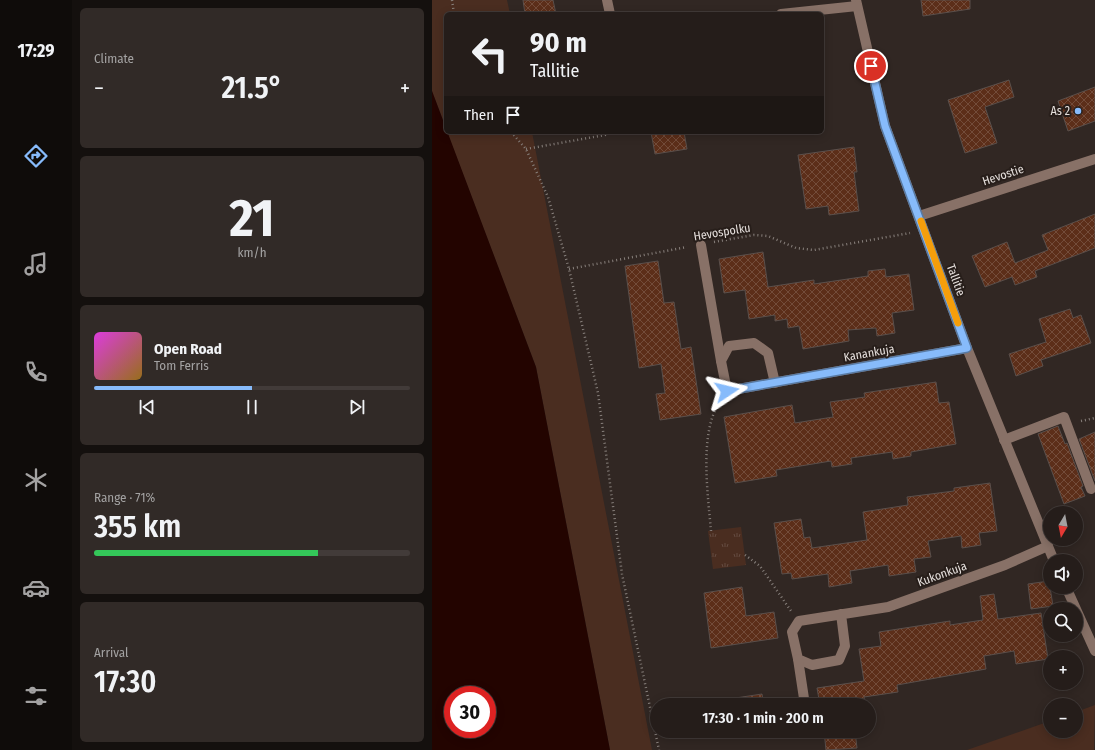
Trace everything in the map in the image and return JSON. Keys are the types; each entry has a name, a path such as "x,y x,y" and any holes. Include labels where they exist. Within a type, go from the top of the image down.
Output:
{"street":[{"path":"607,0 610,12"},
{"path":"795,12 856,3"},
{"name":"Tallitie","path":"856,3 885,126 967,348 1043,534"},
{"name":"Hevostie","path":"919,216 1095,158"},
{"path":"701,245 727,391"},
{"path":"721,361 729,346 754,342 768,353 775,382"},
{"name":"Kanankuja","path":"727,391 967,348"},
{"path":"1004,440 1064,417 1091,489"},
{"name":"Tallitie","path":"1048,546 1051,554"},
{"name":"Kukonkuja","path":"799,621 888,607 1005,565 1048,546"},
{"path":"1069,594 1095,651"},
{"path":"798,659 812,665 839,660 845,646 842,614"},
{"path":"799,621 792,632 804,698"}],"path":[{"path":"452,0 454,12"},
{"path":"513,134 526,149 548,197 569,269 598,393 622,574 660,750"},
{"path":"526,149 607,134"},
{"name":"Hevospolku","path":"569,269 754,235 768,236 796,248 814,250 924,230"},
{"path":"712,531 705,469 712,413 727,391"},
{"path":"745,555 760,566 799,621"}],"green space":[{"path":"432,0 507,0 510,12 444,12 444,123 432,91"},
{"path":"448,134 532,134 652,750 610,750 536,367"},
{"path":"741,527 746,565 713,569 708,531"},
{"path":"1095,705 1094,750 967,750 1043,723 1043,738 1083,738 1083,709"}],"shaded area":[{"path":"432,91 444,123 444,134 448,134 536,367 610,750 432,750"}],"building":[{"path":"523,0 553,0 556,12 525,12"},
{"path":"921,0 970,0 970,9 923,16"},
{"path":"1009,80 1014,97 985,107 997,143 965,153 948,100"},
{"name":"As 2","path":"1095,87 1095,121 1068,131 1058,101"},
{"path":"651,134 684,134 687,149 655,154"},
{"path":"854,147 857,172 854,172 859,211 829,215 828,206 806,209 798,155"},
{"path":"1095,214 1095,248 1035,271 1037,277 1015,285 1012,277 985,287 972,256 1007,242 1015,263 1048,250 1042,235"},
{"path":"763,252 768,287 814,280 814,284 868,276 868,271 885,269 886,277 909,274 914,310 892,313 895,333 877,336 876,328 848,330 849,341 803,349 799,326 788,328 787,319 775,321 775,315 749,319 745,290 724,293 719,259"},
{"path":"658,261 664,303 674,302 681,349 691,347 701,414 660,420 656,394 665,393 661,364 639,368 625,266"},
{"path":"1070,309 1073,318 1081,315 1091,343 1041,360 1043,366 1016,376 1009,354 1046,342 1039,319"},
{"path":"936,382 939,403 949,402 956,444 911,452 911,456 893,459 892,452 851,458 852,464 832,467 831,461 776,470 777,476 735,483 724,417 792,405 795,423 833,417 830,402 865,397 864,393"},
{"path":"1058,426 1065,444 1067,443 1083,486 1081,487 1085,496 1064,504 1038,434"},
{"path":"1095,432 1095,481 1079,439"},
{"path":"990,483 997,531 979,533 981,545 962,548 961,536 928,541 931,557 914,559 916,572 889,576 888,565 850,571 852,583 829,587 828,574 792,579 791,573 782,574 774,523 801,519 804,538 810,537 812,548 867,540 863,512 908,505 907,497 954,491 954,488"},
{"path":"1043,582 1043,594 1051,594 1052,602 1043,602 1043,607 1031,609 1028,584"},
{"path":"742,587 746,616 774,612 778,638 711,648 704,593"},
{"path":"994,594 998,619 1041,613 1043,642 1045,642 1047,650 1043,650 1043,660 1016,664 1014,651 984,656 986,669 897,685 898,692 864,698 819,698 817,688 864,681 859,649 881,646 879,632 950,621 950,625 983,620 980,596"},
{"path":"762,694 763,698 736,698"},
{"path":"825,738 856,738 857,748 826,750"}],"slow traffic":[{"path":"921,221 958,323"}],"place":[{"name":"As 2","path":"1078,111"}],"route":[{"path":"727,391 967,348 885,126 871,66"}]}
